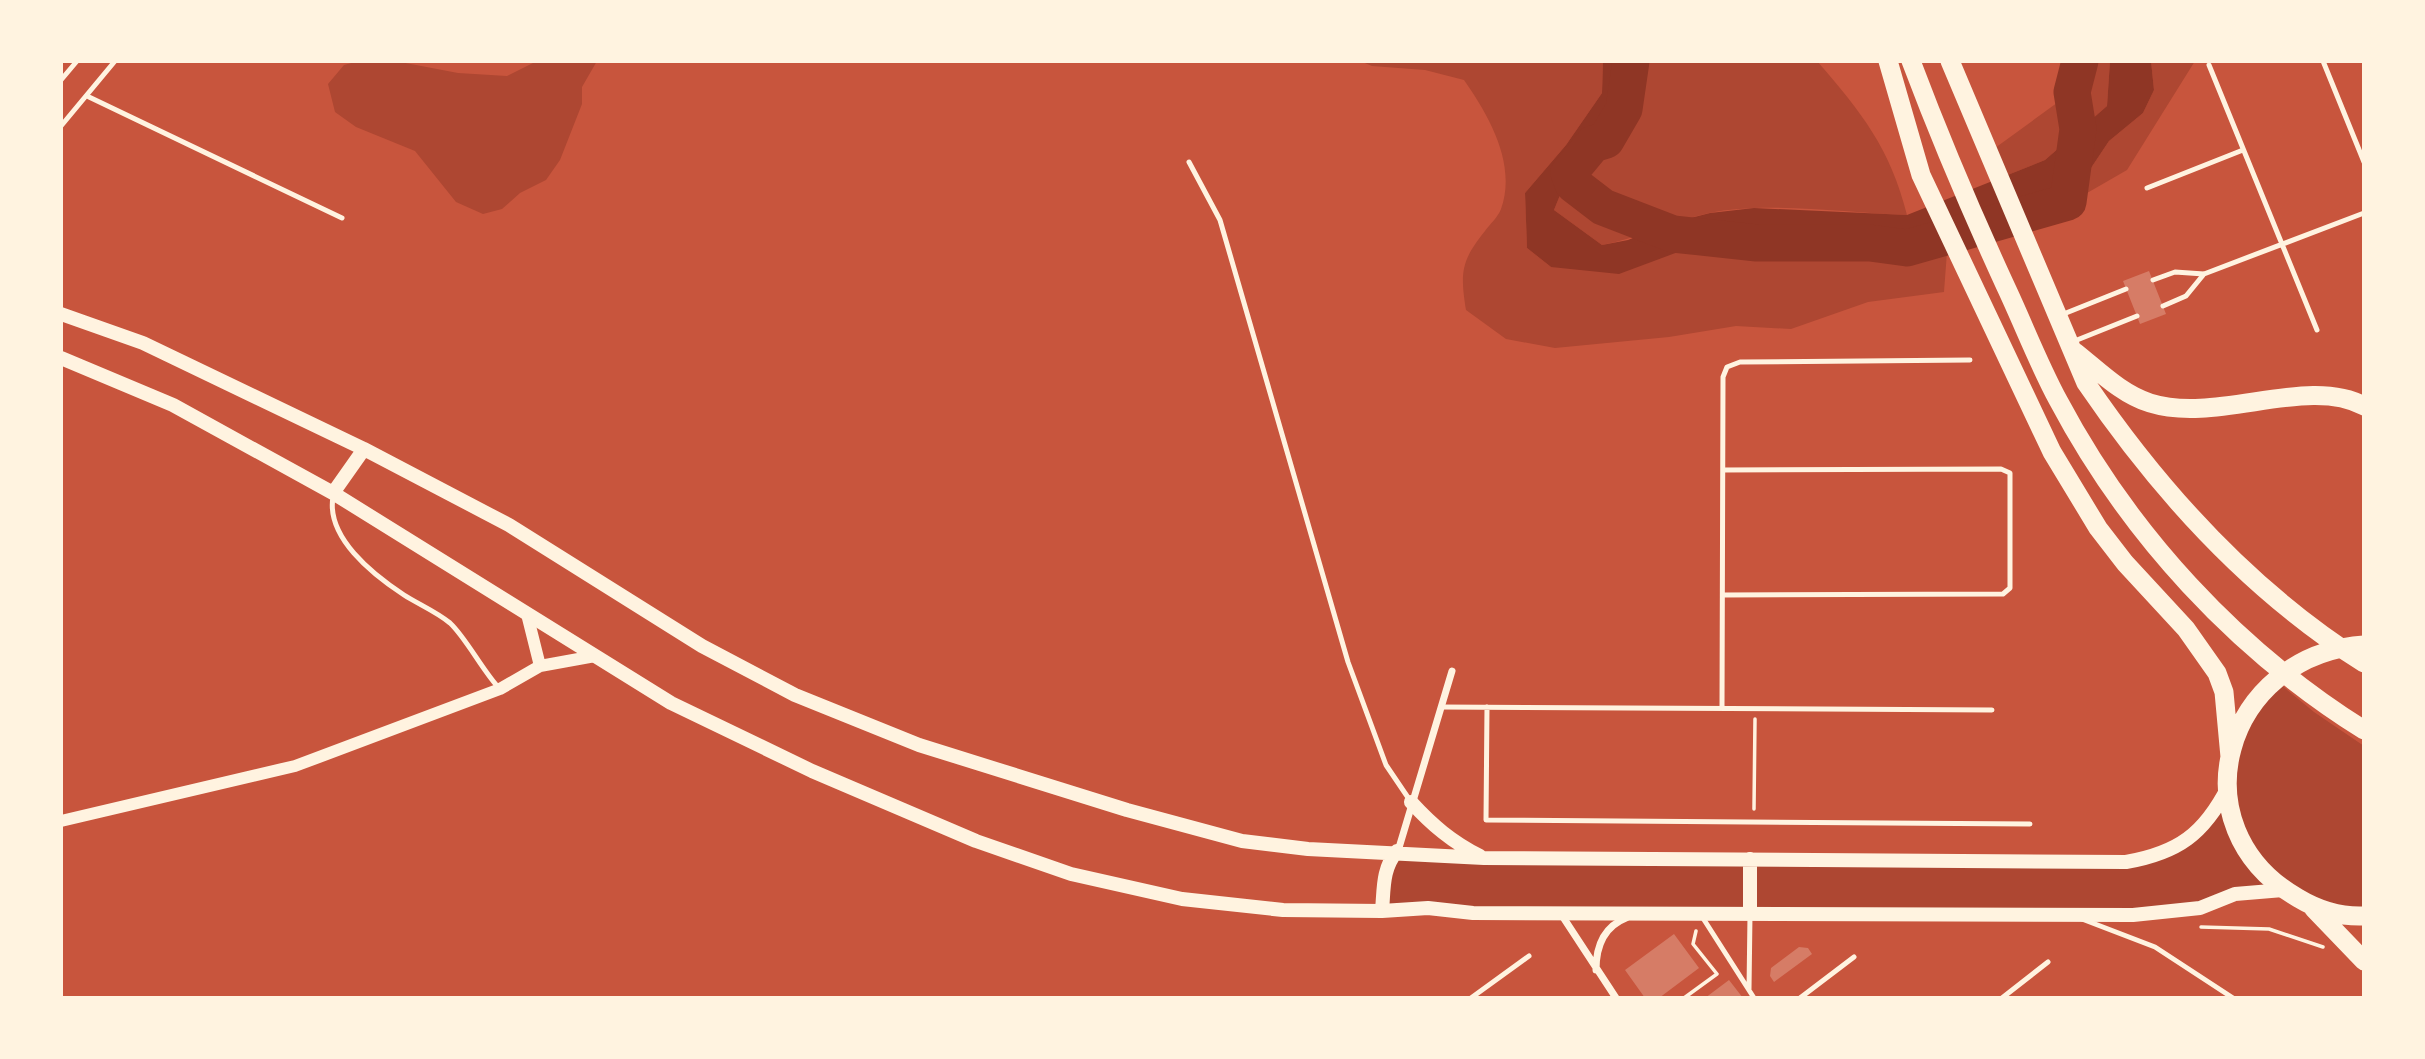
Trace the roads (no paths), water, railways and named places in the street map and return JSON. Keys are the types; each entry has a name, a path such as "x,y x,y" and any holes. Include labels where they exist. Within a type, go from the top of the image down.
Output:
{"highway":[{"path":"1888,61 1921,175 2052,452 2073,491 2125,564 2186,629 2217,673 2224,692 2230,757 2228,787 2240,837 2258,866 2283,890 2311,906 2333,913 2364,916"},
{"path":"1911,61 1949,163 2057,399 2117,495 2151,541 2188,583 2244,639 2314,696 2364,730"},
{"path":"1950,61 2086,383 2117,428 2186,513 2265,589 2364,663"},
{"path":"2070,346 2121,388 2165,407 2222,408 2322,396 2342,398 2364,406"},
{"path":"2230,757 2245,714 2274,679 2306,657 2344,646 2364,645"},
{"path":"2311,906 2364,961"}],"main road":[{"path":"61,314 143,343 364,449 509,525 702,646 795,695 919,745 1127,810 1242,841 1308,849 1397,851 1484,858 2126,862 2152,858 2177,847 2198,831 2216,811 2228,787"},
{"path":"61,358 173,405 333,493 671,703 812,771 976,841 1071,874 1182,899 1283,910 1382,911 1428,908 1473,913 2133,915 2200,908 2235,894 2283,890"},
{"path":"333,493 364,449"},
{"path":"1411,802 1432,825 1456,844 1484,858"},
{"path":"1382,911 1384,873 1397,851"},
{"path":"1750,859 1750,914"}],"street":[{"path":"527,614 540,666"},
{"path":"61,821 295,766 500,689 540,666 595,656"},
{"path":"1397,851 1452,671"},
{"path":"1561,914 1595,970 1616,998"},
{"path":"1595,970 1596,951 1604,934 1619,921 1636,914"}],"lane":[{"path":"61,80 77,61"},
{"path":"61,126 89,97 116,61"},
{"path":"2323,61 2364,162"},
{"path":"2209,65 2317,330"},
{"path":"89,97 342,218"},
{"path":"2147,188 2243,150"},
{"path":"1189,162 1220,220 1348,662 1386,765 1411,802"},
{"path":"2153,280 2175,272 2204,274 2364,213"},
{"path":"2163,306 2186,296 2204,274"},
{"path":"2058,317 2126,289"},
{"path":"2070,346 2137,316"},
{"path":"1722,708 1723,377 1727,367 1740,362 1970,360"},
{"path":"1723,470 2001,469 2010,472 2010,588 2003,594 1723,595"},
{"path":"333,493 330,512 343,543 400,592 450,624 481,669 500,689"},
{"path":"1441,706 1992,710"},
{"path":"1487,707 1486,820 2030,824"},
{"path":"1700,914 1754,998"},
{"path":"1749,989 1750,914"},
{"path":"2076,916 2104,930 2155,947 2234,998"},
{"path":"1471,998 1529,957"},
{"path":"1800,998 1854,957"},
{"path":"2002,998 2048,962"}],"waterway":[{"path":"1631,61 1624,109 1606,140 1593,144 1569,173 1573,184 1603,207 1673,234 1757,243 1870,243 1907,248 2068,202 2078,129 2072,92 2080,61"}]}
